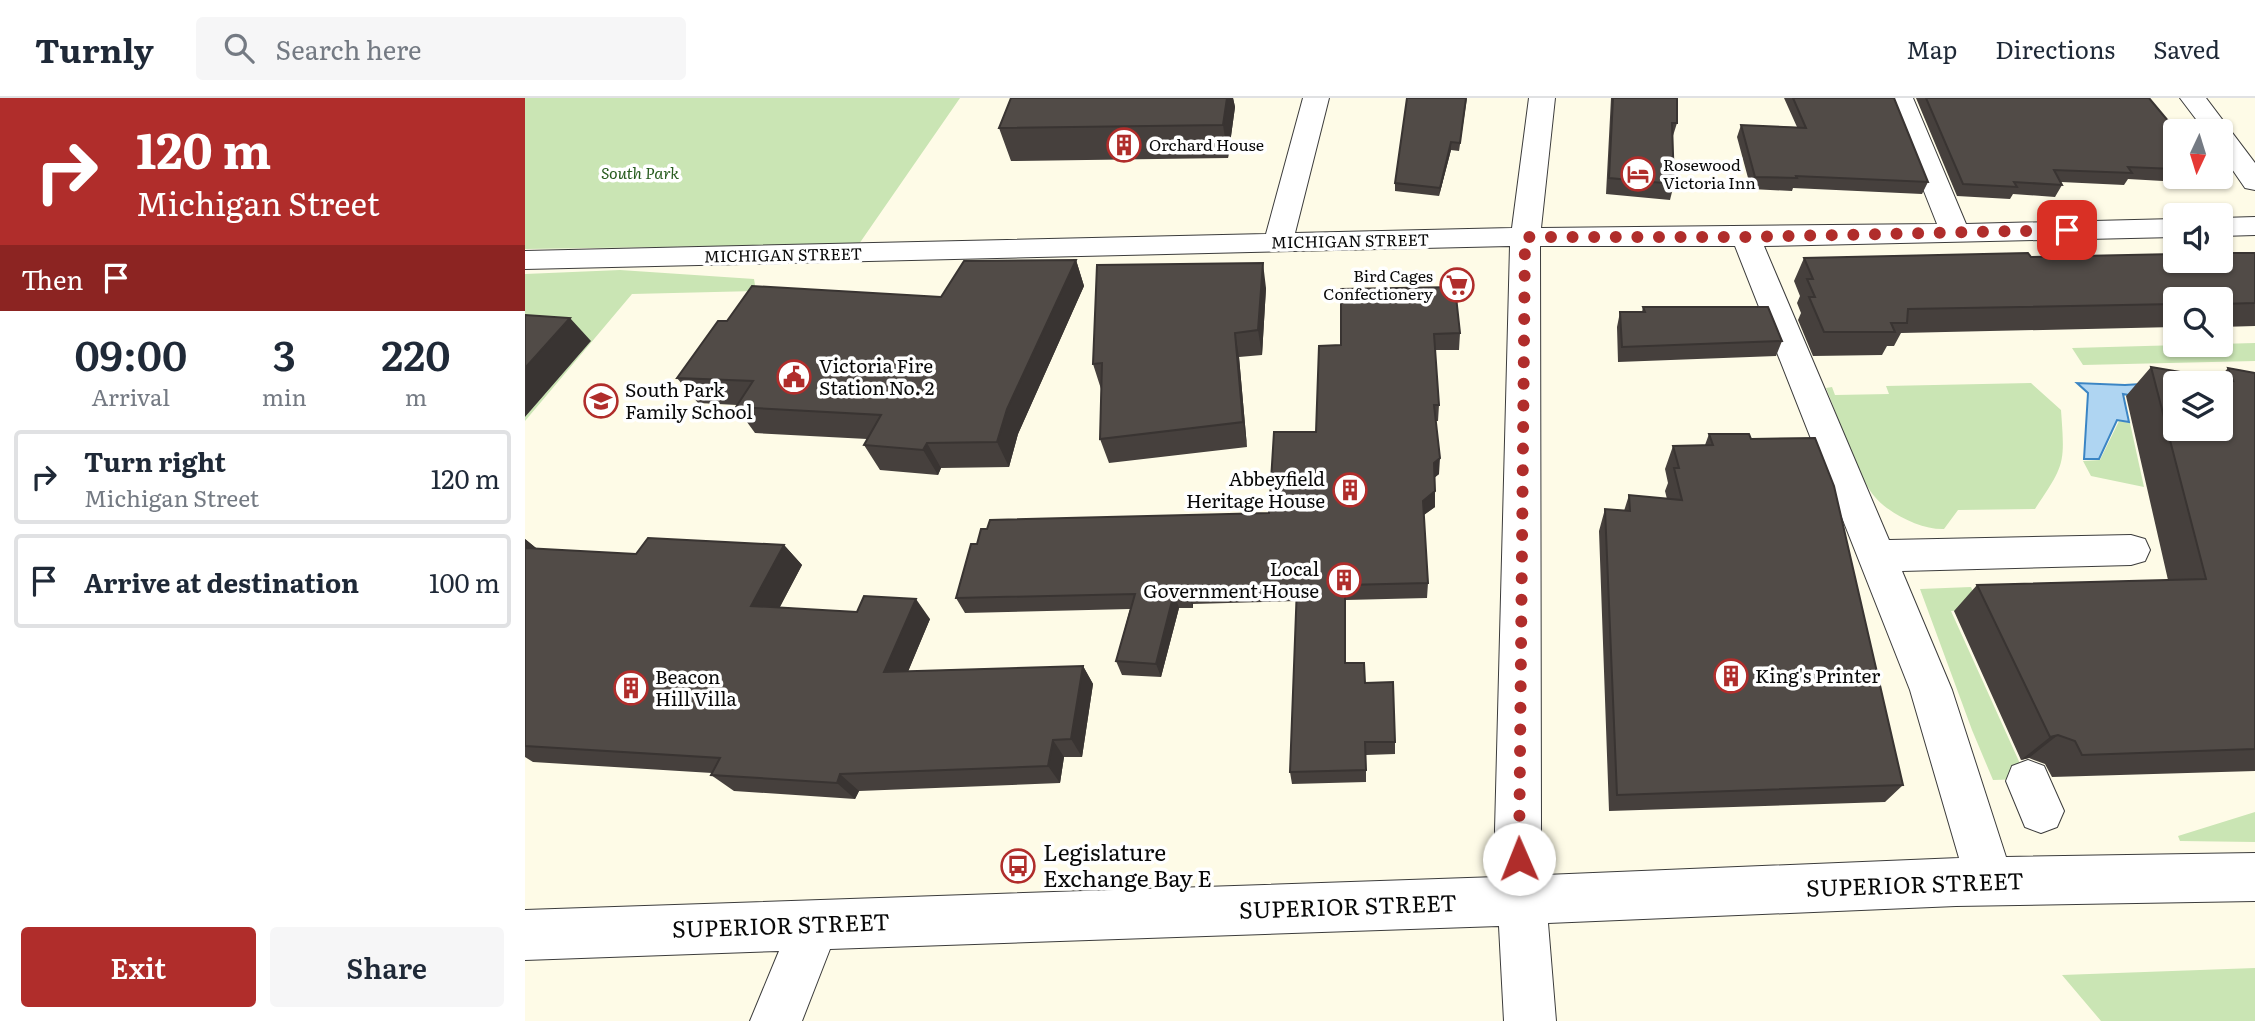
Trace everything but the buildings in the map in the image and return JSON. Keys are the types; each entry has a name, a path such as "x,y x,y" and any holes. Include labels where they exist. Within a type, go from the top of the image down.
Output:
{"street":[{"path":"1278,243 1316,98"},
{"path":"1530,1021 1518,830 1525,237 1542,98"},
{"path":"1900,98 1955,232"},
{"path":"2193,98 2209,119"},
{"path":"2233,152 2255,182"},
{"path":"2233,227 2255,226"},
{"name":"MICHIGAN STREET","path":"525,260 1525,237 1746,237 2163,228"},
{"path":"1746,237 1931,690 1990,882"},
{"path":"1877,556 2131,550"},
{"name":"SUPERIOR STREET","path":"525,935 1990,882 2255,877"},
{"path":"776,1021 815,925"}],"green space":[{"name":"South Park","path":"525,98 960,98 859,244 525,249"},
{"path":"620,270 754,279 756,291 632,294 525,421 525,417 590,342 525,337 525,274"},
{"path":"2255,343 2255,361 2083,365 2072,348 2163,346 2163,357 2233,357 2233,344"},
{"path":"2031,383 2061,410 2061,463 2052,482 2035,509 1958,510 1944,529 1924,526 1902,518 1875,497 1857,466 1826,388 1832,387 1835,395 1889,394 1886,386"},
{"path":"2119,421 2130,423 2144,487 2091,476 2083,461 2100,460"},
{"path":"1971,587 1981,609 1951,611 2027,779 1993,780 1920,589"},
{"path":"2255,812 2255,842 2180,841 2178,836"},
{"path":"2255,968 2255,1021 2101,1021 2062,975"}],"water":[{"path":"2077,383 2125,385 2163,383 2163,401 2123,394 2129,422 2117,420 2099,459 2084,459 2088,393"}],"place":[{"name":"Orchard House","path":"1124,145"},
{"name":"Rosewood Victoria Inn","path":"1638,174"},
{"name":"Bird Cages Confectionery","path":"1457,285"},
{"name":"Victoria Fire Station No. 2","path":"794,377"},
{"name":"South Park Family School","path":"601,401"},
{"name":"Abbeyfield Heritage House","path":"1350,490"},
{"name":"Local Government House","path":"1344,580"},
{"name":"King's Printer","path":"1731,676"},
{"name":"Beacon Hill Villa","path":"631,688"},
{"name":"Legislature Exchange Bay E","path":"1018,866"}],"route":[{"path":"1519,859 1525,237 1746,237 2067,230"}]}
